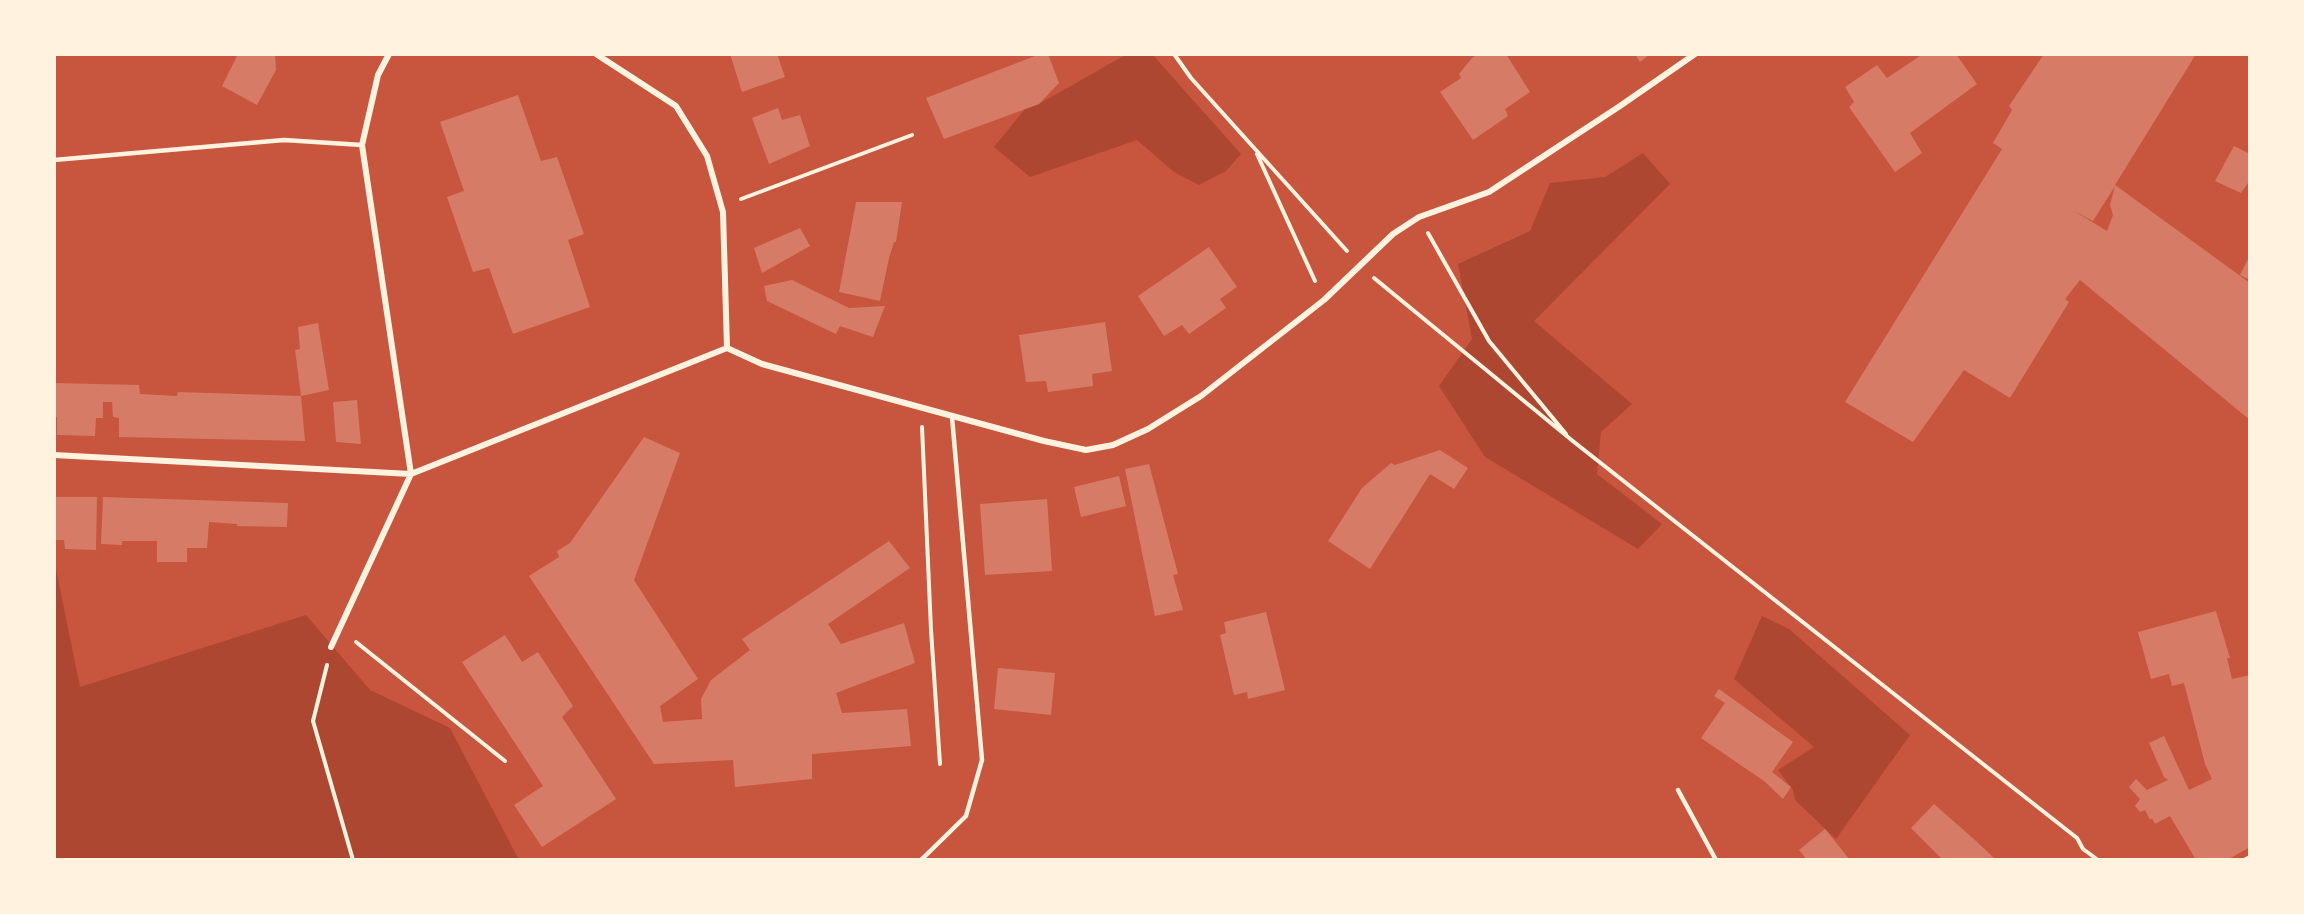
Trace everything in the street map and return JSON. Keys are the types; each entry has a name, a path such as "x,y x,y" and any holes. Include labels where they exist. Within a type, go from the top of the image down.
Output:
{"street":[{"path":"331,647 411,474 362,145 378,75 389,54"},
{"path":"596,54 676,106 707,156 721,206 727,348"},
{"path":"54,455 411,474 727,348 762,364 1044,441 1086,450 1113,445 1148,429 1201,396 1324,300 1393,234 1419,217 1489,192 1695,54"}],"lane":[{"path":"54,160 284,140 362,145"},
{"path":"921,860 966,816 982,760 952,417"},
{"path":"1678,790 1716,860"}],"path":[{"path":"1174,54 1191,78 1351,255"},
{"path":"721,206 912,135"},
{"path":"1256,150 1324,300"},
{"path":"1419,217 1489,341 1574,442"},
{"path":"1374,278 1574,442 2078,838 2083,849 2098,860"},
{"path":"921,408 930,630 940,764"},
{"path":"340,629 505,761"},
{"path":"331,647 313,721 353,860"},
{"path":"2244,860 2250,857"}],"shaded area":[{"path":"1127,54 1152,54 1241,154 1226,171 1199,185 1174,172 1137,140 1030,177 994,147 1025,109 1039,104"},
{"path":"1643,153 1670,184 1534,321 1632,404 1601,432 1597,474 1662,524 1638,549 1485,457 1439,386 1472,339 1458,264 1530,231 1550,183 1605,177"},
{"path":"54,569 56,569 80,687 306,615 370,690 450,728 519,860 54,860"},
{"path":"1762,616 1789,629 1910,735 1836,839 1795,800 1793,790 1778,770 1814,747 1734,679"}],"building":[{"path":"238,54 275,54 276,70 257,105 222,86"},
{"path":"730,54 777,54 785,77 742,92"},
{"path":"1040,54 1048,54 1059,83 1039,104 944,139 926,98"},
{"path":"1478,54 1506,54 1530,92 1505,109 1508,116 1473,140 1440,92 1461,78 1459,74"},
{"path":"1635,54 1650,54 1640,62"},
{"path":"1923,54 1956,54 1977,84 1910,133 1922,153 1895,172 1849,107 1854,102 1845,87 1877,65 1887,78"},
{"path":"2044,54 2196,54 2115,185 2250,283 2250,420 2080,280 2065,299 2069,302 2010,398 1964,370 1913,442 1845,402 2002,149 1993,143 2012,110 2009,106","holes":["2115,186 2110,205 2113,215 2107,231 2074,211 2093,221"]},
{"path":"518,95 541,161 557,157 584,234 568,240 590,307 513,334 489,268 473,272 447,197 464,191 440,122"},
{"path":"778,108 782,120 800,115 810,146 769,164 752,118"},
{"path":"2234,146 2250,154 2250,184 2248,183 2241,193 2215,181"},
{"path":"856,202 902,202 896,242 894,242 889,258 880,301 839,292"},
{"path":"800,228 810,246 762,273 754,248"},
{"path":"1209,247 1237,287 1220,299 1226,308 1189,334 1182,325 1164,336 1138,296"},
{"path":"2250,255 2250,280 2240,275"},
{"path":"792,280 849,308 885,306 873,337 840,326 836,334 767,301 764,286"},
{"path":"1105,322 1112,371 1092,374 1093,386 1048,392 1046,381 1026,382 1019,335"},
{"path":"318,323 329,390 301,396 295,350 300,349 298,327"},
{"path":"54,383 139,385 140,394 177,396 178,392 301,396 305,441 119,437 119,418 113,417 112,402 103,402 103,418 96,418 95,436 57,435 57,417 54,416"},
{"path":"357,400 361,444 336,442 333,402"},
{"path":"644,437 680,453 634,580 698,679 660,706 663,722 702,719 701,699 711,680 750,650 742,639 889,541 910,568 828,624 841,644 904,623 915,663 836,693 842,713 907,709 911,746 812,754 812,779 735,787 733,760 654,764 529,576 559,557 557,551 570,543"},
{"path":"1440,450 1468,468 1454,489 1430,474 1370,569 1328,541 1362,488 1391,463 1395,465"},
{"path":"1149,464 1178,574 1173,575 1183,610 1155,616 1125,469"},
{"path":"1119,476 1126,506 1081,517 1074,487"},
{"path":"54,497 97,497 96,550 65,549 64,540 54,540"},
{"path":"103,497 288,503 287,527 237,526 237,524 209,522 207,548 187,548 187,562 157,562 157,541 122,541 122,545 101,544"},
{"path":"1047,499 1052,571 985,575 980,504"},
{"path":"2216,611 2230,658 2227,658 2232,679 2250,675 2250,847 2227,860 2196,860 2170,816 2155,824 2145,810 2140,812 2135,806 2140,799 2129,787 2136,779 2147,790 2168,780 2164,777 2149,743 2164,736 2189,790 2212,779 2205,764 2184,683 2172,686 2169,674 2151,679 2138,632"},
{"path":"1266,612 1285,690 1248,699 1247,692 1234,695 1220,635 1226,633 1224,622"},
{"path":"505,635 522,662 538,652 573,706 562,717 616,799 542,847 514,805 543,786 462,662"},
{"path":"998,668 1055,673 1051,715 994,709"},
{"path":"1719,689 1793,742 1772,772 1791,787 1783,799 1764,781 1701,738 1725,703 1714,696"},
{"path":"1934,804 1996,860 1943,860 1911,828"},
{"path":"1825,829 1850,860 1807,860 1799,850"}]}
